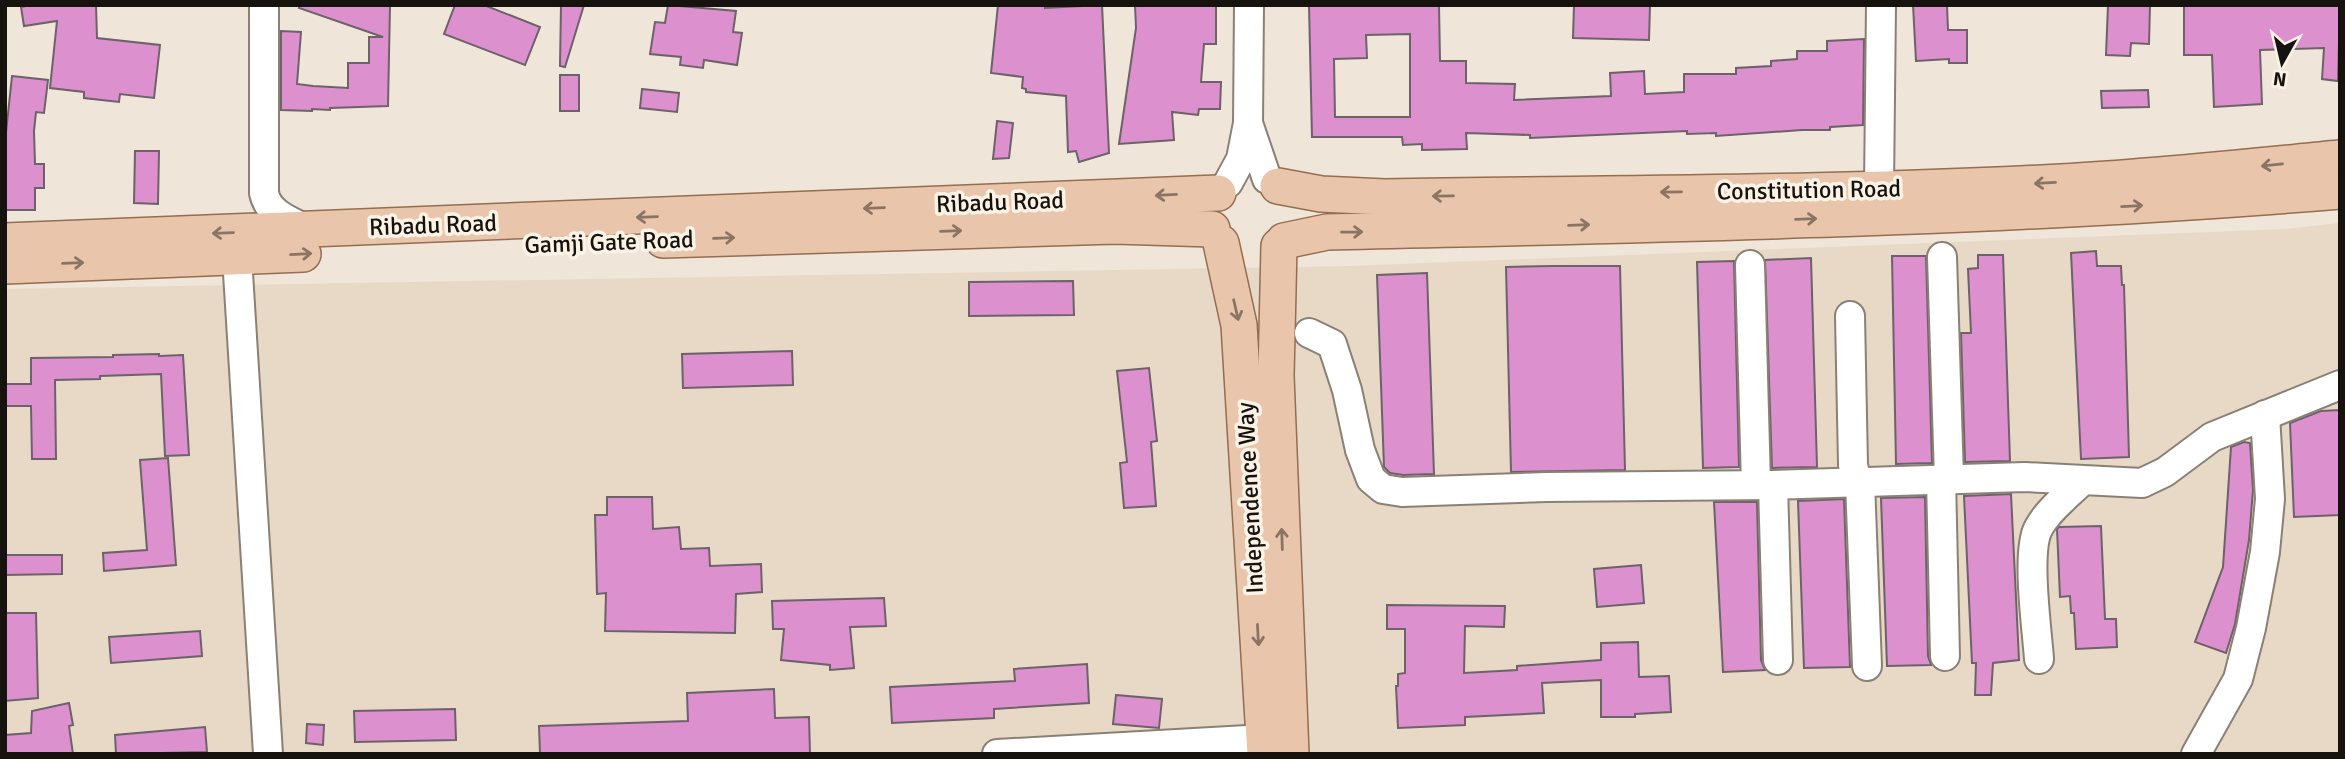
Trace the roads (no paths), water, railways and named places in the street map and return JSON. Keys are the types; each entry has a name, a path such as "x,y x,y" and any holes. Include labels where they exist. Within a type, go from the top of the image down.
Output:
{"main road":[{"name":"Constitution Road","path":"1272,182 1321,194 1373,197 1879,188 2063,182 2340,158"},
{"path":"1253,176 1272,182 1286,195 1293,218 1290,230 1282,244 1265,255 1250,257 1233,253 1217,236 1210,217 1212,204 1223,188 1240,177 1253,176"},
{"name":"Ribadu Road","path":"15,253 308,230 1113,198 1223,188"},
{"name":"Constitution Road","path":"1282,244 1327,232 2014,213 2340,191"},
{"name":"Gamji Gate Road","path":"15,253 237,257 559,243 1115,226 1217,236"},
{"name":"Independence Way","path":"1217,236 1239,325 1273,749"},
{"name":"Independence Way","path":"1273,749 1276,376 1282,244"}],"street":[{"path":"264,5 264,193 271,208 308,230"},
{"path":"1223,188 1241,159 1248,123 1249,5"},
{"path":"1879,188 1881,5"},
{"path":"1248,123 1272,182"},
{"path":"237,257 268,754"},
{"path":"1942,257 1945,656"},
{"path":"1750,265 1778,660"},
{"path":"1850,316 1853,465 1860,482 1867,666"},
{"path":"1308,333 1332,344 1347,390 1360,450 1371,479 1382,489 1402,492 2025,477 2142,483 2165,472 2212,438 2340,385"},
{"path":"2196,754 2238,679 2250,628 2265,552 2270,499 2265,415"},
{"path":"2039,659 2032,565 2037,530 2082,481"},
{"path":"997,754 1273,749"}]}
